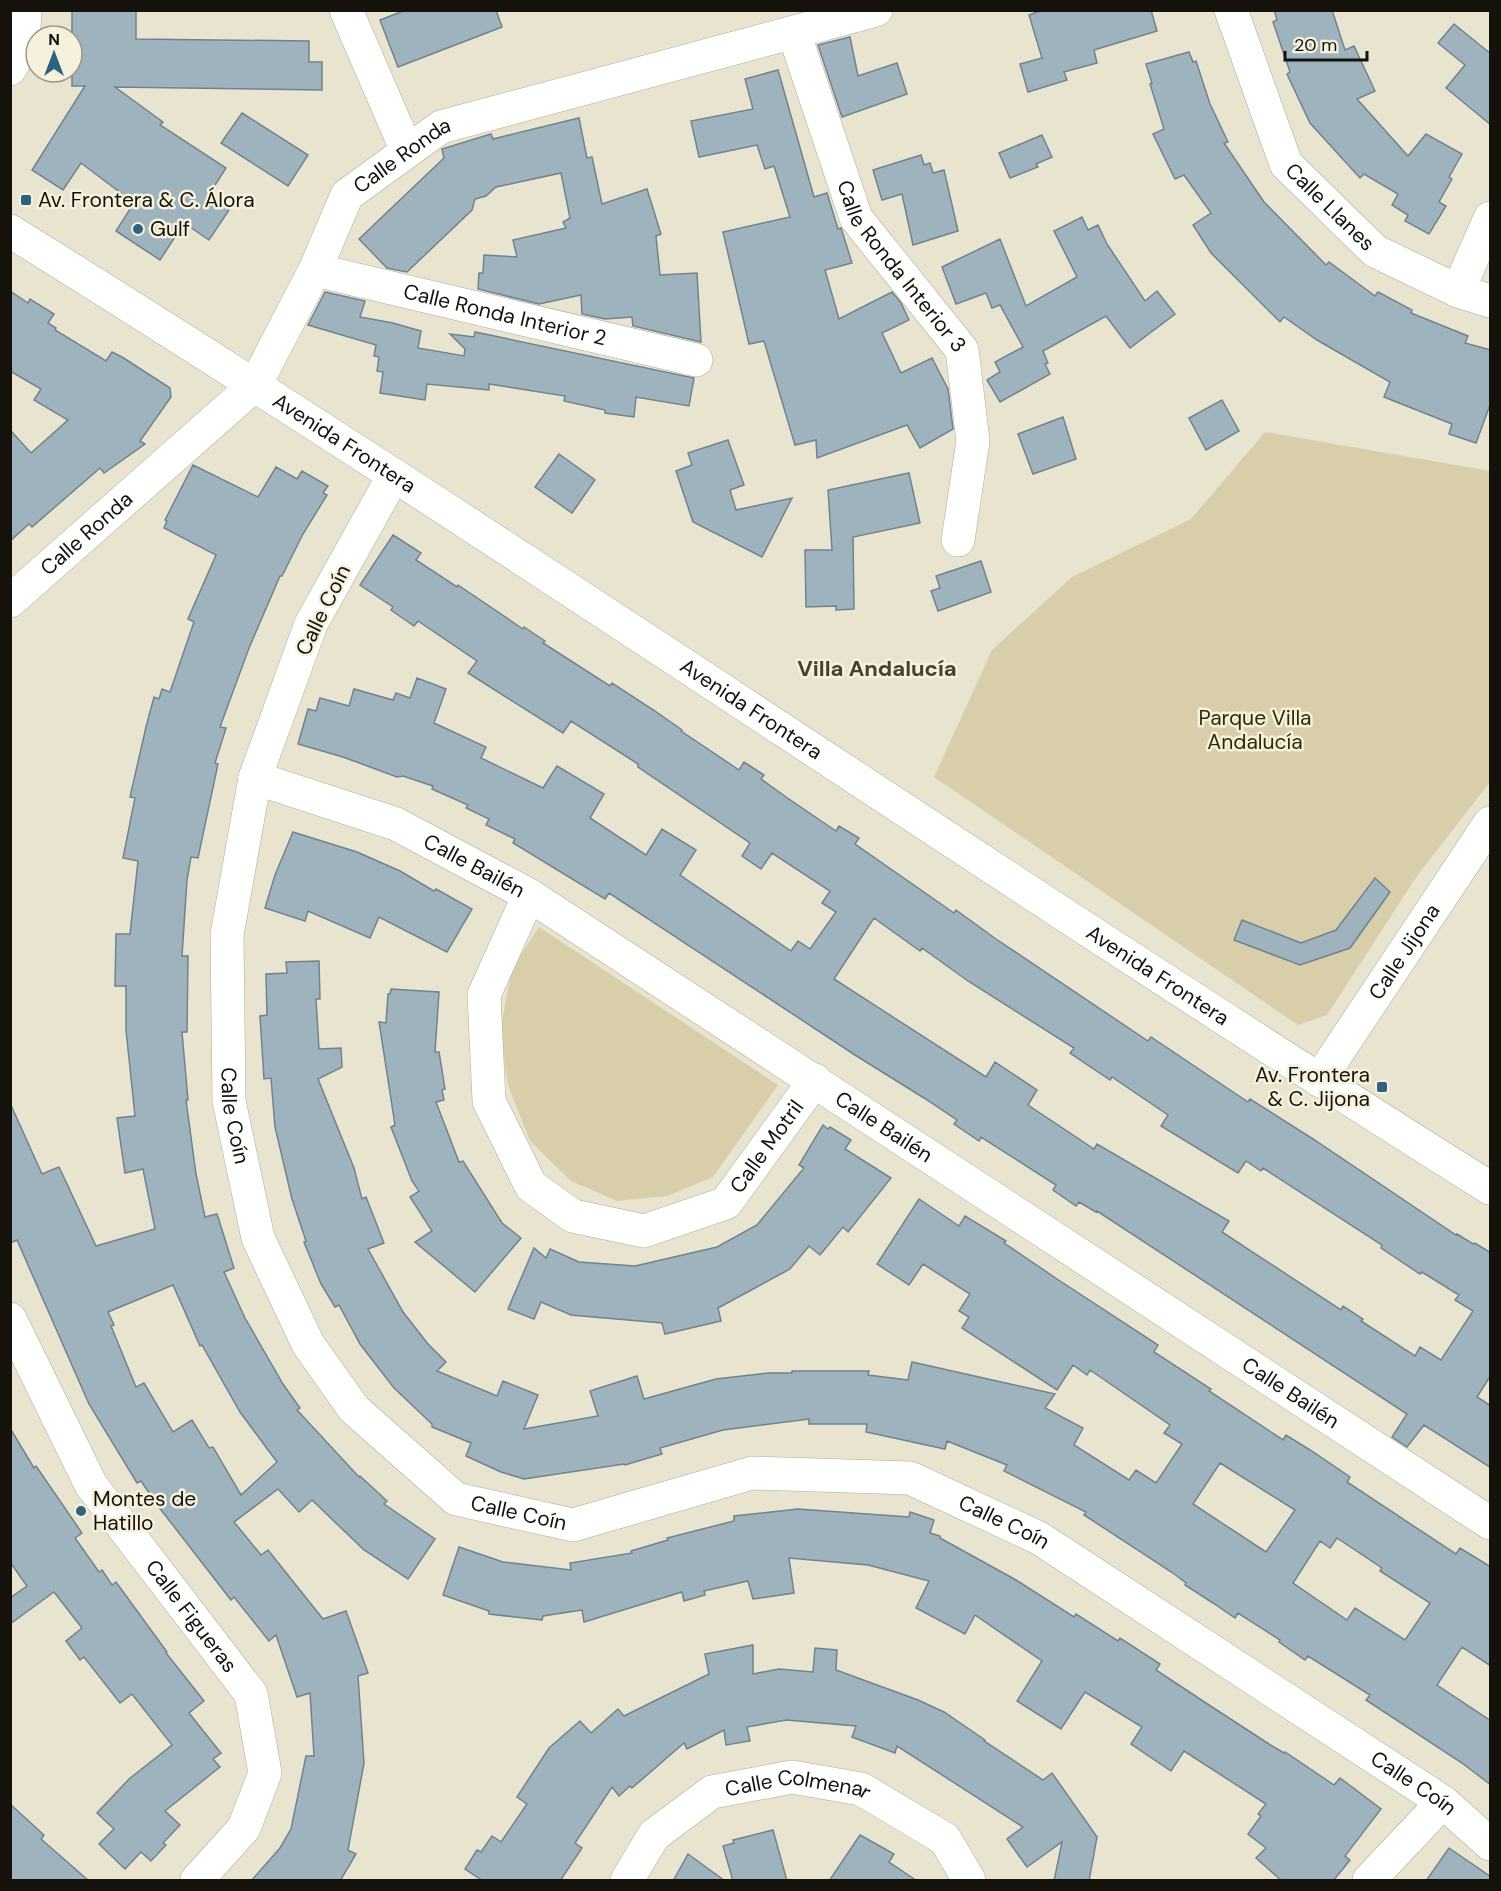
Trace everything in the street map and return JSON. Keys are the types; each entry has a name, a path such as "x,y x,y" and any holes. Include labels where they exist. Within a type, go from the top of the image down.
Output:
{"street":[{"path":"10,69 22,45 25,10"},
{"path":"346,10 407,151"},
{"name":"Calle Ronda","path":"10,601 255,385 315,270 347,195 441,127 876,10"},
{"name":"Calle Llanes","path":"1231,10 1286,164 1375,252 1458,291 1491,301"},
{"name":"Calle Ronda Interior 3","path":"794,33 856,218 962,350 973,441 958,540"},
{"path":"1458,291 1491,218"},
{"name":"Avenida Frontera","path":"10,231 255,385 1319,1080 1491,1188"},
{"name":"Calle Ronda Interior 2","path":"315,270 696,360"},
{"name":"Calle Coín","path":"394,475 311,624 255,778 227,935 229,1101 258,1238 308,1344 354,1409 456,1499 573,1525 752,1473 910,1478 1039,1538 1443,1802 1491,1844"},
{"name":"Calle Bailén","path":"255,778 396,824 529,895 1491,1523"},
{"name":"Calle Jijona","path":"1319,1080 1491,823"},
{"name":"Calle Motril","path":"529,895 484,995 489,1101 531,1186 573,1216 644,1231 726,1203 815,1080"},
{"name":"Calle Figueras","path":"10,1319 91,1485 251,1694 265,1773 244,1828 197,1881"},
{"name":"Calle Colmenar","path":"627,1881 654,1836 712,1792 792,1777 861,1789 945,1839 969,1881"},
{"path":"1369,1881 1443,1802"}],"green space":[{"name":"Parque Villa Andalucía","path":"1265,432 1490,471 1490,782 1417,876 1327,1015 1298,1025 934,777 992,650 1072,577 1191,519"},
{"path":"539,927 778,1085 713,1177 667,1196 617,1201 571,1181 530,1141 508,1085 500,1032 512,968"}],"building":[{"path":"72,10 136,10 136,39 309,41 309,62 322,62 322,90 115,87 163,122 160,125 226,168 208,196 229,210 209,240 184,223 160,260 116,231 134,203 81,163 63,190 32,170 85,86 72,86 72,84 84,84 84,24 72,24"},
{"path":"406,10 496,10 502,27 398,67 380,20"},
{"path":"1043,10 1151,10 1157,31 1094,50 1097,63 1064,72 1067,80 1028,92 1020,64 1042,58 1029,15"},
{"path":"1274,10 1332,10 1345,50 1354,46 1375,91 1357,99 1408,156 1426,134 1462,154 1439,202 1446,206 1429,234 1405,221 1408,215 1392,205 1398,194 1364,174 1360,178 1310,123 1287,74 1290,72 1273,22 1277,20"},
{"path":"1454,24 1491,54 1491,125 1446,88 1465,65 1438,43"},
{"path":"850,37 858,76 897,63 907,94 842,117 818,45"},
{"path":"1189,52 1193,62 1196,61 1210,104 1228,142 1224,143 1264,202 1326,265 1329,262 1375,296 1378,292 1412,310 1411,313 1468,336 1465,343 1491,350 1491,402 1476,443 1449,434 1452,424 1384,397 1390,382 1317,340 1284,317 1280,322 1211,253 1193,225 1211,213 1184,175 1175,179 1153,134 1164,129 1146,64"},
{"path":"778,70 814,197 827,193 852,263 825,270 839,319 892,292 901,303 909,320 882,333 901,373 932,358 948,389 953,429 920,448 907,425 817,458 816,440 795,445 764,341 749,344 723,232 790,217 774,166 765,169 757,145 699,157 691,121 753,109 745,79"},
{"path":"242,113 308,155 288,186 221,143"},
{"path":"579,118 587,158 592,157 602,204 647,189 661,234 656,236 660,275 697,273 701,342 633,326 632,317 605,319 582,314 581,295 539,304 478,289 479,273 483,273 484,255 517,257 513,240 566,228 563,222 570,218 561,173 496,187 486,196 475,199 472,210 407,272 387,268 359,239 444,158 442,149 491,134 493,139"},
{"path":"1042,135 1052,157 1036,164 1038,167 1010,178 999,153"},
{"path":"921,155 924,165 930,163 933,173 944,170 958,231 913,245 902,194 882,200 873,170"},
{"path":"1082,217 1088,230 1098,225 1107,244 1145,301 1157,291 1175,314 1130,348 1106,316 1043,351 1048,363 1045,364 1050,374 1000,402 987,380 1000,372 995,362 1023,347 1000,305 992,308 986,293 956,304 942,267 1000,239 1026,306 1077,277 1054,231"},
{"path":"10,291 28,303 30,299 54,314 48,323 56,328 55,330 106,361 112,352 122,357 170,388 171,397 140,441 145,444 104,473 100,468 32,527 29,524 10,541 10,430 31,453 68,420 34,400 41,389 10,371"},
{"path":"325,292 365,301 360,317 421,331 418,348 464,356 465,349 450,334 474,337 475,332 694,378 689,406 636,397 634,417 605,413 605,410 564,401 565,396 489,384 489,390 427,384 425,400 380,393 383,372 377,371 379,357 374,356 376,345 308,325"},
{"path":"1222,400 1239,431 1206,450 1189,418"},
{"path":"1063,417 1076,459 1033,474 1018,434"},
{"path":"728,440 744,485 730,490 736,510 792,498 762,557 693,522 676,471 692,465 688,453"},
{"path":"559,454 595,480 572,513 535,487"},
{"path":"193,465 258,497 276,467 297,479 302,471 328,486 323,493 327,495 280,576 249,648 220,727 226,728 215,763 218,764 198,858 191,857 187,880 182,956 188,956 187,1032 182,1032 188,1100 186,1100 196,1174 205,1217 217,1214 234,1268 224,1272 245,1318 283,1384 300,1408 297,1410 359,1477 387,1501 384,1504 435,1539 408,1579 364,1550 312,1500 299,1512 278,1489 234,1522 261,1555 268,1550 323,1619 346,1611 368,1673 358,1676 364,1763 348,1850 356,1854 340,1881 251,1881 280,1848 291,1829 306,1756 314,1756 310,1693 297,1697 276,1635 269,1641 234,1597 231,1600 141,1481 137,1483 89,1404 17,1240 10,1243 10,1103 42,1174 59,1167 96,1246 155,1229 143,1169 125,1173 117,1118 135,1116 126,1030 126,986 115,986 116,934 130,934 138,861 123,858 135,798 130,797 146,727 154,697 159,699 162,689 170,692 194,622 188,619 216,555 164,528 167,521 165,520","holes":["173,1285 200,1346 202,1345 240,1412 277,1462 241,1495 213,1447 209,1448 192,1420 173,1432 144,1383 136,1387 111,1326 114,1325 108,1312"]},
{"path":"909,473 920,523 853,537 854,609 836,610 836,606 806,607 805,550 832,550 828,490"},
{"path":"393,535 421,553 416,560 523,629 524,627 545,641 543,643 610,686 612,683 739,770 744,762 764,775 761,779 786,797 836,831 839,826 859,838 855,844 954,913 956,910 1148,1041 1151,1037 1248,1102 1250,1099 1313,1139 1456,1235 1491,1253 1491,1375 1477,1397 1491,1406 1491,1468 1424,1425 1407,1447 1392,1437 1407,1414 1097,1211 1079,1202 1076,1206 1053,1190 1056,1185 981,1137 979,1141 954,1124 957,1120 609,893 605,899 513,843 515,839 486,825 489,819 466,808 468,805 432,789 433,786 403,776 397,777 343,757 298,744 308,709 316,711 320,698 349,706 354,689 393,700 396,693 410,698 417,678 446,689 434,723 486,747 481,758 543,788 557,766 604,794 590,818 646,855 662,829 696,850 680,875 791,951 798,941 810,949 836,912 822,903 830,891 772,853 761,869 742,856 750,843 638,767 638,764 571,721 563,733 468,673 477,661 418,621 414,626 391,610 393,607 360,585","holes":["874,918 920,951 922,948 968,981 1074,1048 1070,1053 1110,1080 1112,1077 1168,1115 1161,1126 1238,1173 1246,1161 1261,1171 1263,1168 1382,1245 1381,1248 1420,1274 1422,1272 1459,1295 1455,1300 1473,1311 1441,1360 1420,1347 1415,1356 1361,1321 1363,1319 1343,1306 1341,1310 1222,1232 1229,1221 1097,1144 1094,1149 1028,1105 1037,1090 995,1062 986,1077 834,979"]},
{"path":"981,561 991,592 938,611 931,591 940,588 936,576"},
{"path":"293,832 357,852 400,871 434,891 436,889 472,909 447,952 379,917 370,938 308,911 305,921 265,908 275,875"},
{"path":"1375,878 1390,892 1350,948 1300,965 1234,940 1242,920 1301,943 1336,930"},
{"path":"319,961 320,999 316,999 319,1049 341,1048 342,1067 318,1079 354,1168 362,1199 366,1197 384,1243 368,1249 403,1312 428,1344 446,1362 437,1371 497,1396 503,1381 538,1395 524,1429 598,1416 590,1391 637,1376 644,1399 716,1379 768,1373 792,1373 792,1371 869,1371 868,1375 908,1380 912,1362 1055,1394 1045,1408 1083,1428 1074,1445 1129,1480 1136,1470 1156,1483 1182,1444 1164,1433 1170,1425 1090,1370 1087,1375 1073,1365 1057,1390 962,1328 969,1317 959,1311 970,1294 923,1264 909,1285 877,1264 919,1199 959,1226 965,1216 1006,1241 1004,1243 1158,1345 1154,1352 1211,1389 1209,1391 1283,1440 1286,1435 1310,1450 1350,1477 1347,1482 1456,1554 1460,1548 1491,1567 1491,1666 1462,1647 1437,1685 1491,1721 1491,1785 1462,1763 1366,1700 1370,1695 1308,1656 1305,1660 1279,1642 1280,1640 1238,1613 1235,1618 1185,1585 1186,1583 1173,1573 1084,1515 1086,1512 1004,1471 1007,1465 947,1441 945,1449 866,1432 867,1424 809,1424 809,1419 723,1430 660,1448 662,1454 625,1465 524,1479 501,1472 466,1456 471,1443 432,1427 432,1424 394,1388 360,1344 339,1305 335,1307 321,1284 304,1242 306,1241 292,1199 275,1127 271,1078 264,1079 260,1016 267,1015 266,974 287,973 286,962","holes":["1220,1463 1295,1510 1266,1552 1193,1504","1337,1538 1382,1568 1380,1571 1430,1603 1405,1640 1355,1608 1347,1620 1293,1583 1320,1541 1330,1548"]},
{"path":"391,989 439,992 435,1052 439,1052 445,1089 442,1090 444,1100 436,1102 459,1162 463,1161 502,1223 521,1238 475,1292 415,1242 432,1231 410,1197 419,1191 412,1181 391,1127 395,1125 379,1022 386,1023 388,994"},
{"path":"823,1125 851,1140 845,1149 891,1178 848,1232 843,1227 820,1255 809,1246 790,1269 718,1308 721,1321 665,1334 662,1323 571,1315 541,1302 534,1319 508,1309 534,1248 546,1258 550,1249 579,1262 635,1266 717,1247 757,1225 804,1168 799,1165"},
{"path":"10,1428 34,1468 36,1466 82,1533 75,1538 99,1572 102,1570 112,1585 116,1582 166,1653 204,1701 189,1713 221,1753 213,1759 220,1767 165,1811 180,1825 163,1843 166,1845 151,1861 141,1852 125,1869 99,1844 114,1829 97,1813 129,1779 172,1745 132,1694 120,1703 84,1657 80,1660 66,1641 82,1628 54,1592 10,1624 10,1598 27,1586 10,1562"},
{"path":"798,1509 909,1517 910,1512 934,1520 930,1533 940,1536 1016,1580 1074,1617 1076,1614 1118,1641 1120,1638 1160,1664 1156,1670 1212,1707 1334,1785 1340,1778 1381,1809 1345,1856 1350,1860 1333,1881 1282,1881 1256,1858 1266,1848 1248,1834 1261,1816 1258,1814 1266,1804 1184,1751 1171,1771 1131,1744 1142,1727 1085,1692 1061,1729 1017,1701 1042,1661 975,1615 965,1634 916,1608 929,1581 868,1565 789,1558 794,1593 753,1599 748,1581 704,1591 705,1595 684,1601 682,1592 584,1622 582,1610 543,1616 542,1620 489,1614 489,1611 443,1595 459,1547 503,1562 571,1570 570,1563 632,1553 631,1551 668,1540 667,1538 734,1521 734,1516"},
{"path":"753,1645 753,1674 779,1669 813,1672 815,1648 837,1650 836,1670 944,1712 1043,1780 1052,1773 1097,1837 1089,1881 1054,1881 1062,1842 1027,1867 1007,1839 1023,1827 897,1746 895,1753 852,1737 856,1726 786,1720 747,1727 750,1741 726,1745 724,1730 687,1749 684,1743 632,1788 630,1786 619,1796 612,1787 575,1843 582,1848 560,1881 483,1881 465,1869 477,1850 481,1852 492,1836 501,1842 527,1804 517,1797 549,1748 580,1721 591,1733 618,1709 624,1716 709,1674 705,1654"},
{"path":"10,1804 44,1835 41,1839 89,1881 10,1881"},
{"path":"773,1830 787,1881 733,1881 723,1846 734,1843 733,1840"},
{"path":"860,1835 894,1854 889,1862 917,1881 829,1881"},
{"path":"1449,1848 1491,1877 1491,1881 1426,1881"},
{"path":"688,1854 725,1881 673,1881"}],"place":[{"name":"Av. Frontera & C. Álora","path":"26,200"},
{"name":"Gulf","path":"138,229"},
{"name":"Av. Frontera & C. Jijona","path":"1382,1087"},
{"name":"Montes de Hatillo","path":"81,1511"}],"district":[{"name":"Villa Andalucía","path":"877,668"}]}
